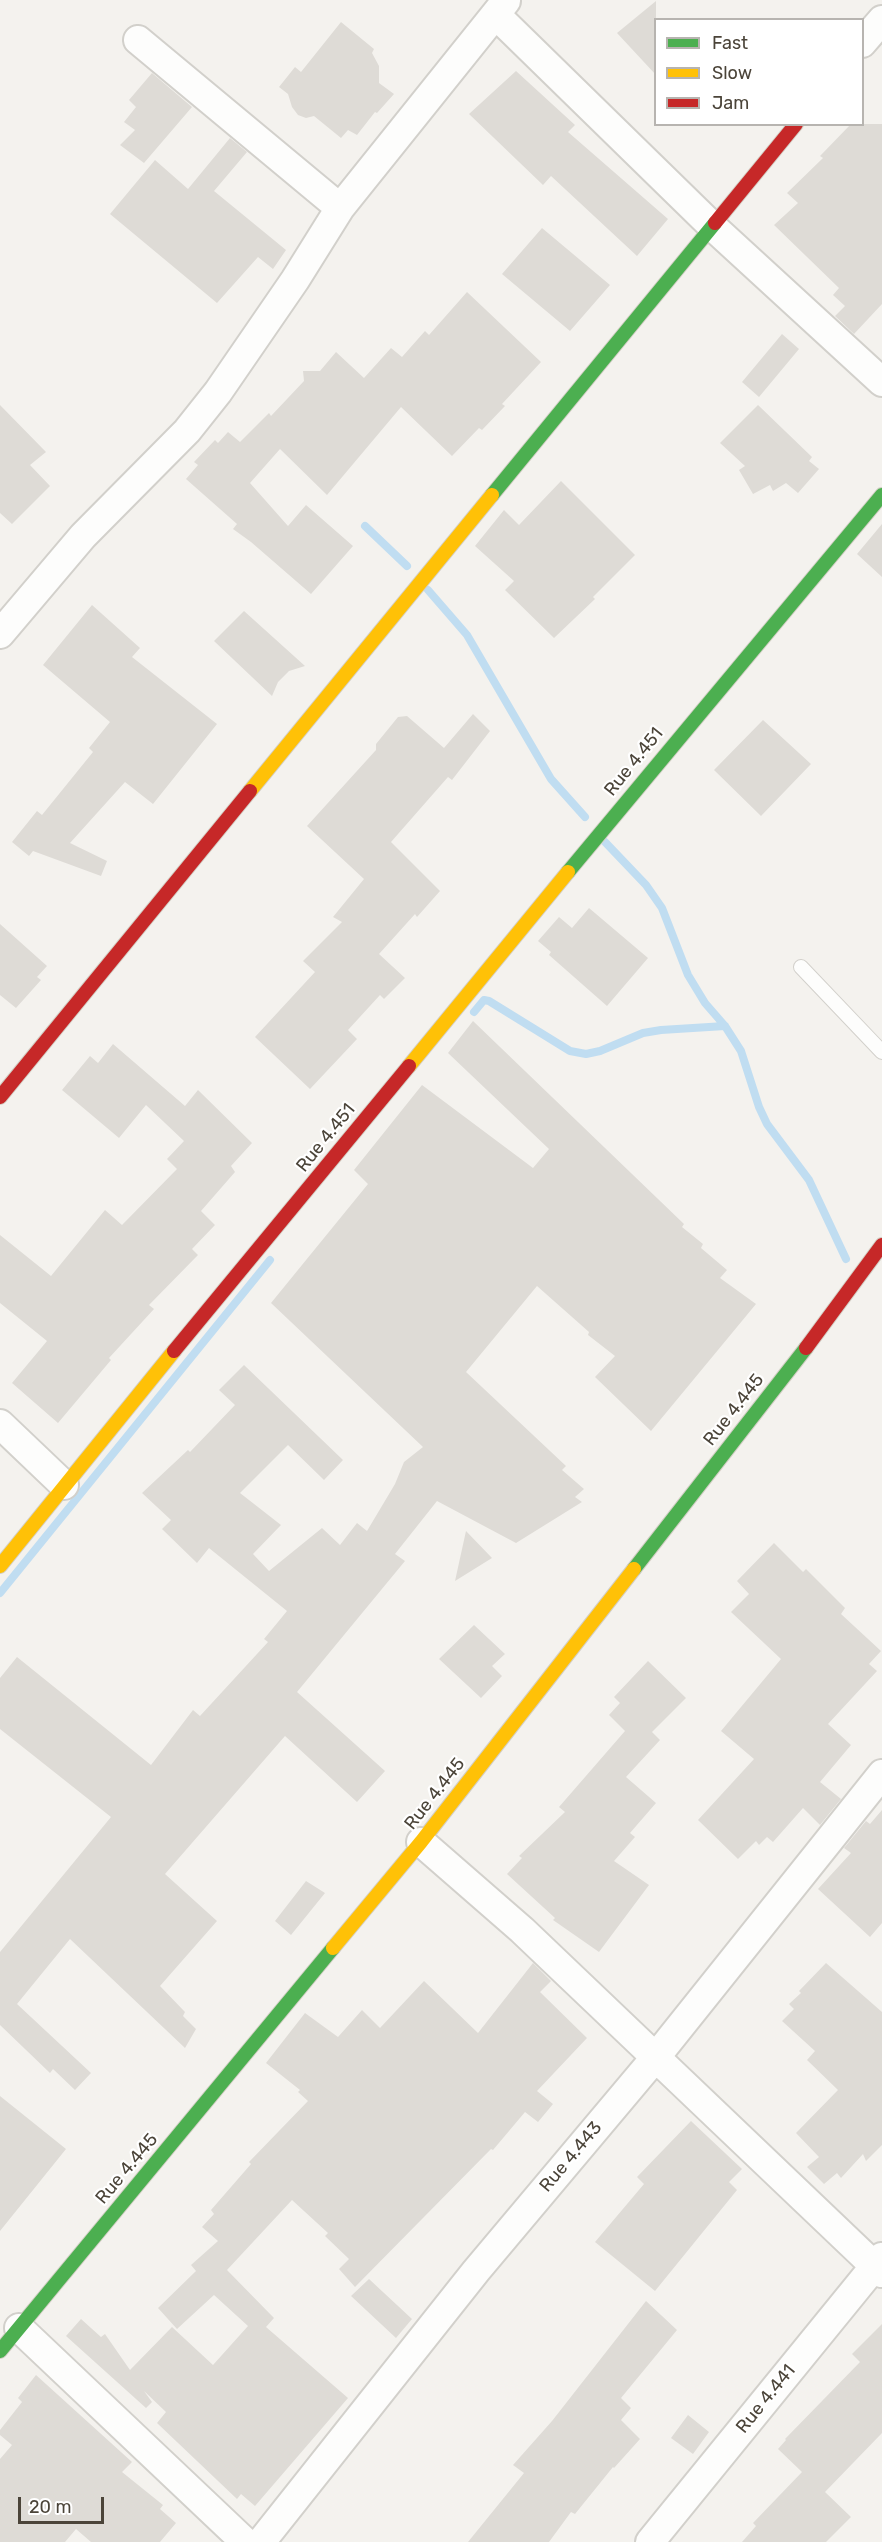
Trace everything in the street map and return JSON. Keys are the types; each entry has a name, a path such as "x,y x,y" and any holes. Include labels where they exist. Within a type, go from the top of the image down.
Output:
{"street":[{"path":"0,634 82,536 187,431 218,392 340,208 501,7 712,226 882,382"},
{"path":"864,42 882,20"},
{"path":"138,40 340,208"},
{"path":"0,1097 794,126"},
{"name":"Rue 4.451","path":"0,1566 681,734 882,495"},
{"name":"Rue 4.445","path":"0,2351 421,1842 840,1305 882,1245"},
{"path":"0,1424 64,1485"},
{"name":"Rue 4.443","path":"261,2542 476,2271 655,2058 882,1774"},
{"path":"421,1842 522,1930 655,2058 880,2265"},
{"name":"Rue 4.441","path":"650,2542 880,2265"},
{"path":"19,2328 246,2542"}],"lane":[{"path":"801,967 882,1052"}],"building":[{"path":"656,1 654,73 617,33"},
{"path":"341,22 374,49 372,53 379,66 379,83 394,94 377,113 375,112 357,135 348,130 341,138 314,116 306,118 298,115 292,107 288,94 279,87 295,67 301,72"},
{"path":"516,71 575,125 568,132 668,219 637,256 551,176 543,185 469,114"},
{"path":"152,73 192,107 144,163 120,145 135,130 124,122 136,107 129,100"},
{"path":"882,124 882,304 854,334 835,316 845,306 833,295 839,288 774,225 798,203 787,193 823,158 820,156 849,126"},
{"path":"230,138 247,152 214,191 286,250 273,269 258,257 217,303 110,214 155,160 188,189"},
{"path":"542,228 610,285 570,331 502,274"},
{"path":"467,292 541,362 502,404 505,406 482,430 479,428 452,456 401,407 327,495 280,449 250,483 288,526 306,505 353,546 311,594 233,529 237,524 186,479 198,465 194,462 215,440 218,443 228,432 240,442 269,413 271,416 304,381 303,371 320,371 336,352 364,378 391,348 402,357 425,331 429,335"},
{"path":"782,334 799,349 759,397 742,382"},
{"path":"0,405 46,452 30,465 50,486 12,524 0,513"},
{"path":"758,405 812,457 809,461 819,469 798,493 786,483 773,491 770,485 753,494 739,470 745,466 720,443"},
{"path":"561,481 635,555 593,597 595,599 554,638 505,590 514,581 475,546 504,510 519,525"},
{"path":"882,524 882,577 857,554"},
{"path":"92,605 140,648 132,657 217,724 153,804 125,782 70,843 107,861 101,876 33,851 29,856 12,842 37,811 42,815 93,752 89,748 110,722 43,665"},
{"path":"244,611 305,666 289,671 278,682 272,696 214,641"},
{"path":"473,714 490,731 452,780 448,777 391,842 440,891 417,917 415,914 379,954 405,978 384,999 380,995 348,1030 357,1039 310,1089 255,1037 315,972 303,961 342,922 333,917 364,879 307,826 376,750 376,744 398,717 407,716 444,748"},
{"path":"763,720 811,764 761,816 714,770"},
{"path":"589,908 648,958 607,1006 549,955 551,952 538,941 559,917 572,928"},
{"path":"0,924 47,966 37,977 41,980 16,1008 0,995"},
{"path":"473,1021 684,1224 682,1227 703,1244 701,1248 727,1270 720,1278 756,1304 651,1431 595,1377 615,1356 588,1335 589,1332 537,1286 466,1372 566,1466 562,1470 584,1489 575,1497 582,1502 516,1543 437,1501 395,1554 405,1561 297,1692 385,1771 357,1802 285,1736 165,1874 217,1921 160,1986 185,2012 183,2016 196,2029 185,2048 70,1939 17,2004 91,2073 75,2090 53,2069 50,2073 0,2025 0,1952 111,1817 0,1729 0,1678 17,1657 151,1765 193,1710 200,1716 268,1642 264,1639 287,1611 209,1548 197,1563 162,1529 171,1520 142,1493 188,1450 190,1452 235,1405 219,1390 244,1365 343,1460 324,1480 288,1445 240,1493 281,1525 253,1554 269,1571 322,1528 340,1545 357,1523 367,1531 395,1484 404,1462 423,1447 271,1303 368,1184 354,1170 422,1085 533,1168 549,1149 448,1053"},
{"path":"113,1044 185,1106 198,1090 252,1143 231,1166 235,1172 201,1211 215,1225 192,1249 198,1255 149,1305 154,1309 109,1358 111,1360 58,1423 12,1383 47,1341 0,1303 0,1235 51,1276 105,1210 122,1225 177,1169 167,1159 184,1141 146,1105 119,1138 62,1090 90,1056 98,1063"},
{"path":"466,1531 492,1558 455,1581"},
{"path":"774,1543 803,1572 806,1569 845,1608 841,1614 881,1651 869,1664 877,1671 828,1724 851,1745 820,1782 841,1799 820,1825 803,1808 773,1842 767,1837 759,1845 756,1841 738,1859 698,1820 754,1759 721,1731 781,1659 731,1612 749,1594 737,1581"},
{"path":"474,1625 505,1654 492,1666 502,1676 481,1698 439,1659"},
{"path":"648,1661 686,1698 652,1732 660,1740 626,1777 656,1803 630,1833 635,1837 614,1861 649,1885 599,1952 553,1920 555,1918 507,1874 522,1858 519,1856 565,1812 559,1807 625,1731 609,1715 620,1703 614,1697"},
{"path":"882,1810 882,1923 870,1937 818,1889 851,1853 844,1848 866,1821 870,1824"},
{"path":"306,1881 325,1893 291,1935 275,1921"},
{"path":"533,1963 551,1981 540,1992 587,2038 537,2091 553,2104 538,2122 525,2112 493,2150 491,2149 355,2287 339,2269 349,2259 325,2236 328,2233 292,2200 227,2270 274,2318 266,2327 348,2398 255,2506 241,2494 237,2499 157,2423 166,2412 144,2391 152,2402 146,2408 66,2336 81,2319 101,2337 105,2334 130,2370 172,2327 213,2365 248,2326 214,2295 177,2329 158,2308 196,2271 191,2265 218,2241 202,2227 214,2214 211,2210 251,2164 249,2162 308,2101 298,2092 300,2090 266,2063 305,2013 338,2037 362,2010 380,2028 424,1981 478,2033"},
{"path":"826,1963 882,2012 882,2145 866,2161 863,2154 841,2178 837,2173 824,2184 807,2167 819,2157 796,2133 838,2090 807,2060 815,2051 782,2021 794,2009 789,2004"},
{"path":"0,2096 66,2149 0,2231"},
{"path":"691,2121 742,2169 729,2182 737,2190 655,2291 595,2242 644,2184 637,2177"},
{"path":"369,2279 412,2319 396,2338 351,2296"},
{"path":"646,2301 677,2330 621,2398 631,2408 621,2420 640,2439 613,2467 575,2514 571,2512 549,2542 468,2542 524,2473 513,2465 552,2421"},
{"path":"882,2324 882,2433 825,2492 851,2517 826,2542 742,2542 756,2526 753,2523 802,2472 778,2449 860,2362 852,2354"},
{"path":"36,2375 132,2462 122,2472 163,2505 160,2509 176,2523 160,2542 91,2542 76,2529 65,2542 0,2542 0,2459 12,2445 0,2435 0,2430 22,2402 18,2398"},
{"path":"688,2415 709,2432 693,2454 671,2438"}],"waterway":[{"path":"365,526 407,566"},
{"path":"428,590 467,635 551,779 585,817"},
{"path":"605,842 646,885 662,908 688,975 705,1003 725,1026 741,1051 759,1107 767,1124 809,1180 846,1259"},
{"path":"474,1012 484,1000 489,1001 570,1051 586,1054 600,1051 643,1033 725,1026"},
{"path":"0,1593 270,1260"}],"traffic: fast":[{"path":"492,495 715,223"},
{"path":"568,872 882,495"},
{"path":"634,1569 806,1348"},
{"path":"0,2351 333,1948"}],"traffic: slow":[{"path":"250,791 492,495"},
{"path":"409,1066 568,872"},
{"path":"0,1566 174,1351"},
{"path":"333,1948 421,1842 634,1569"}],"traffic: jam":[{"path":"715,223 794,126"},
{"path":"0,1097 250,791"},
{"path":"174,1351 409,1066"},
{"path":"806,1348 882,1245"}]}
